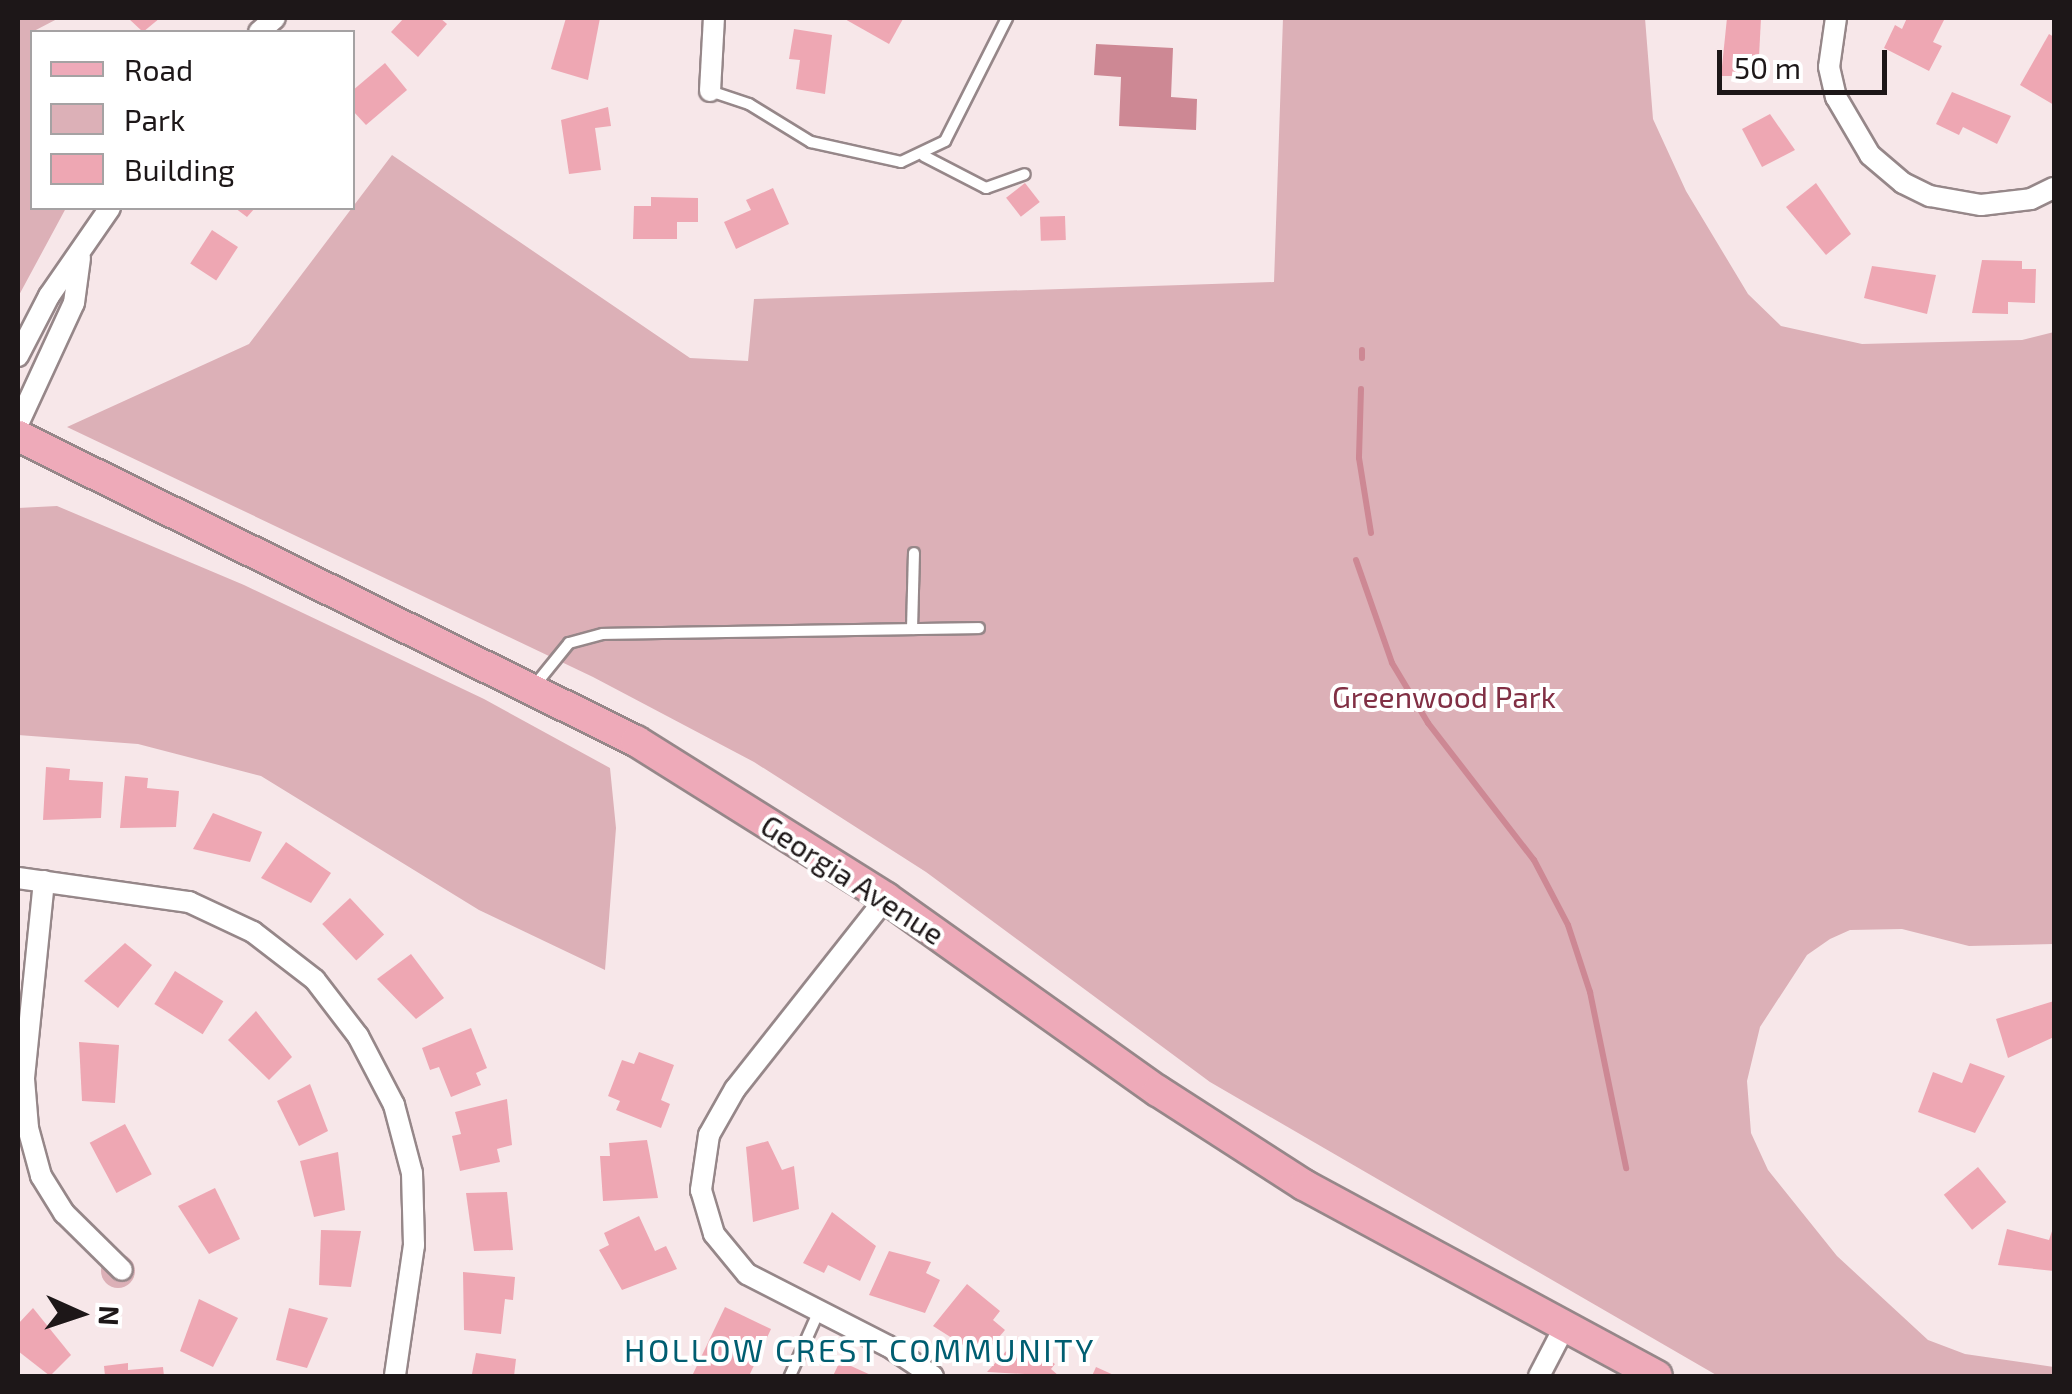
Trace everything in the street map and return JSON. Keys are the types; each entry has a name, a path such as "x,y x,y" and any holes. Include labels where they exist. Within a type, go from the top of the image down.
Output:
{"main road":[{"name":"Georgia Avenue","path":"18,436 534,686 636,741 886,898 1262,1159 1564,1328 1658,1376"}],"street":[{"path":"710,91 714,18"},
{"path":"1836,18 1829,67 1836,97 1870,155 1903,184 1930,196 1982,205 2031,199 2054,188"},
{"path":"18,356 49,296 80,258 109,210"},
{"path":"18,424 74,304 80,258"},
{"path":"18,878 190,902 252,932 315,980 358,1036 394,1105 412,1173 414,1245 395,1376"},
{"path":"44,881 24,1079 28,1128 41,1176 64,1213 122,1270"},
{"path":"886,898 735,1089 703,1163 705,1213 729,1258 766,1288 888,1346 933,1376"},
{"path":"1539,1376 1564,1328"}],"lane":[{"path":"710,91 749,104 811,142 901,162 924,156 946,142 1007,18"},
{"path":"924,156 959,180 986,188 1025,174"},
{"path":"912,629 914,553"},
{"path":"534,686 559,652 584,637 979,628"},
{"path":"790,1376 818,1313"}],"green space":[{"path":"18,18 59,18 30,30 30,210 65,210 18,297"},
{"name":"Greenwood Park","path":"1283,18 1645,18 1653,119 1686,191 1748,294 1781,326 1862,344 2022,340 2054,332 2054,944 1969,946 1902,929 1850,930 1807,955 1760,1027 1747,1081 1751,1133 1768,1170 1837,1256 1928,1340 1965,1354 2054,1367 2054,1376 1718,1376 1210,1082 926,872 754,762 593,677 67,427 249,344 350,210 355,210 355,204 392,155 690,358 748,361 754,299 1274,282"},
{"path":"57,506 244,585 484,699 610,768 616,828 605,970 479,910 261,776 138,744 18,735 18,508"},
{"path":"118,1254 130,1259 135,1271 130,1283 118,1288 106,1283 101,1271 106,1259"}],"shaded area":[{"path":"1096,44 1173,48 1171,97 1197,99 1196,130 1119,126 1121,77 1094,75"}],"building":[{"path":"128,18 160,18 145,30"},
{"path":"404,18 440,18 447,24 418,57 391,32"},
{"path":"566,18 600,18 588,80 551,69"},
{"path":"843,18 900,18 903,19 889,44"},
{"path":"1727,18 1761,18 1758,76 1721,76"},
{"path":"1907,18 1945,18 1933,42 1942,46 1929,71 1884,48 1895,25 1902,29"},
{"path":"794,29 832,35 825,94 796,89 800,60 789,59"},
{"path":"2049,34 2054,37 2054,105 2020,85"},
{"path":"385,63 407,90 366,125 355,113 355,88"},
{"path":"1952,92 2011,116 1997,144 1963,127 1959,135 1936,124"},
{"path":"608,107 611,126 595,128 601,170 569,174 561,120"},
{"path":"1770,114 1795,150 1762,167 1742,129"},
{"path":"1025,183 1040,202 1021,217 1006,198"},
{"path":"1816,183 1851,234 1826,255 1786,207"},
{"path":"773,188 789,224 736,249 724,222 751,210 746,200"},
{"path":"651,197 698,198 698,222 677,222 677,239 633,239 634,206 651,206"},
{"path":"1065,216 1066,240 1041,241 1040,217"},
{"path":"212,230 238,247 216,280 190,264"},
{"path":"1982,260 2022,261 2022,269 2036,269 2035,303 2008,302 2008,314 1972,313"},
{"path":"1872,266 1936,275 1927,314 1864,298"},
{"path":"46,767 70,769 69,780 103,782 101,818 43,820"},
{"path":"125,776 148,778 147,788 179,791 176,827 120,828"},
{"path":"213,813 262,832 250,862 193,849"},
{"path":"286,842 331,873 311,903 261,878"},
{"path":"350,898 384,935 356,960 322,924"},
{"path":"125,943 152,965 118,1008 84,981"},
{"path":"411,954 444,998 416,1019 377,979"},
{"path":"175,971 223,1001 203,1034 154,1004"},
{"path":"2054,1001 2054,1037 2008,1058 1996,1019"},
{"path":"256,1011 292,1057 269,1080 228,1040"},
{"path":"471,1028 487,1068 476,1073 481,1085 451,1097 439,1067 430,1070 422,1048"},
{"path":"79,1042 119,1045 115,1103 82,1101"},
{"path":"639,1052 674,1065 661,1100 670,1104 661,1128 616,1110 620,1101 608,1096 622,1060 634,1064"},
{"path":"1970,1063 2005,1076 1975,1133 1918,1112 1933,1072 1962,1083"},
{"path":"310,1084 328,1131 299,1146 277,1101"},
{"path":"507,1099 512,1145 497,1149 500,1162 460,1171 452,1136 461,1134 455,1112"},
{"path":"125,1124 152,1174 116,1193 90,1143"},
{"path":"647,1140 658,1198 603,1201 600,1156 610,1156 609,1143"},
{"path":"768,1141 782,1170 794,1166 799,1209 753,1222 746,1147"},
{"path":"338,1152 345,1210 314,1217 300,1161"},
{"path":"1978,1167 2006,1202 1972,1230 1944,1195"},
{"path":"215,1188 240,1239 209,1254 178,1206"},
{"path":"507,1192 513,1250 474,1251 466,1193"},
{"path":"832,1212 876,1246 860,1281 828,1265 824,1273 803,1263"},
{"path":"639,1216 655,1251 666,1246 677,1269 622,1290 599,1250 609,1245 604,1233"},
{"path":"2054,1225 2054,1271 1998,1265 2007,1229 2049,1240"},
{"path":"321,1230 361,1231 351,1287 319,1285"},
{"path":"889,1251 931,1262 926,1273 940,1280 925,1313 869,1295"},
{"path":"463,1272 515,1277 513,1300 505,1299 501,1334 464,1330"},
{"path":"967,1284 1000,1311 993,1320 1005,1330 982,1357 933,1326"},
{"path":"199,1299 238,1318 213,1367 180,1351"},
{"path":"725,1307 771,1329 749,1376 692,1376"},
{"path":"33,1308 71,1355 50,1376 18,1351 18,1324"},
{"path":"289,1308 328,1318 307,1368 276,1360"},
{"path":"1018,1338 1055,1364 1051,1369 1059,1376 987,1372"},
{"path":"476,1353 516,1359 514,1376 472,1374"},
{"path":"840,1361 873,1376 833,1376"},
{"path":"128,1363 128,1370 163,1367 164,1376 105,1376 104,1366"},
{"path":"1096,1367 1116,1376 1092,1376"}],"waterway":[{"path":"1362,350 1362,358"},
{"path":"1361,389 1359,458 1371,533"},
{"path":"1356,560 1392,663 1428,723 1534,860 1568,925 1590,992 1626,1168"}],"district":[{"name":"HOLLOW CREST COMMUNITY","path":"860,1349"}]}
